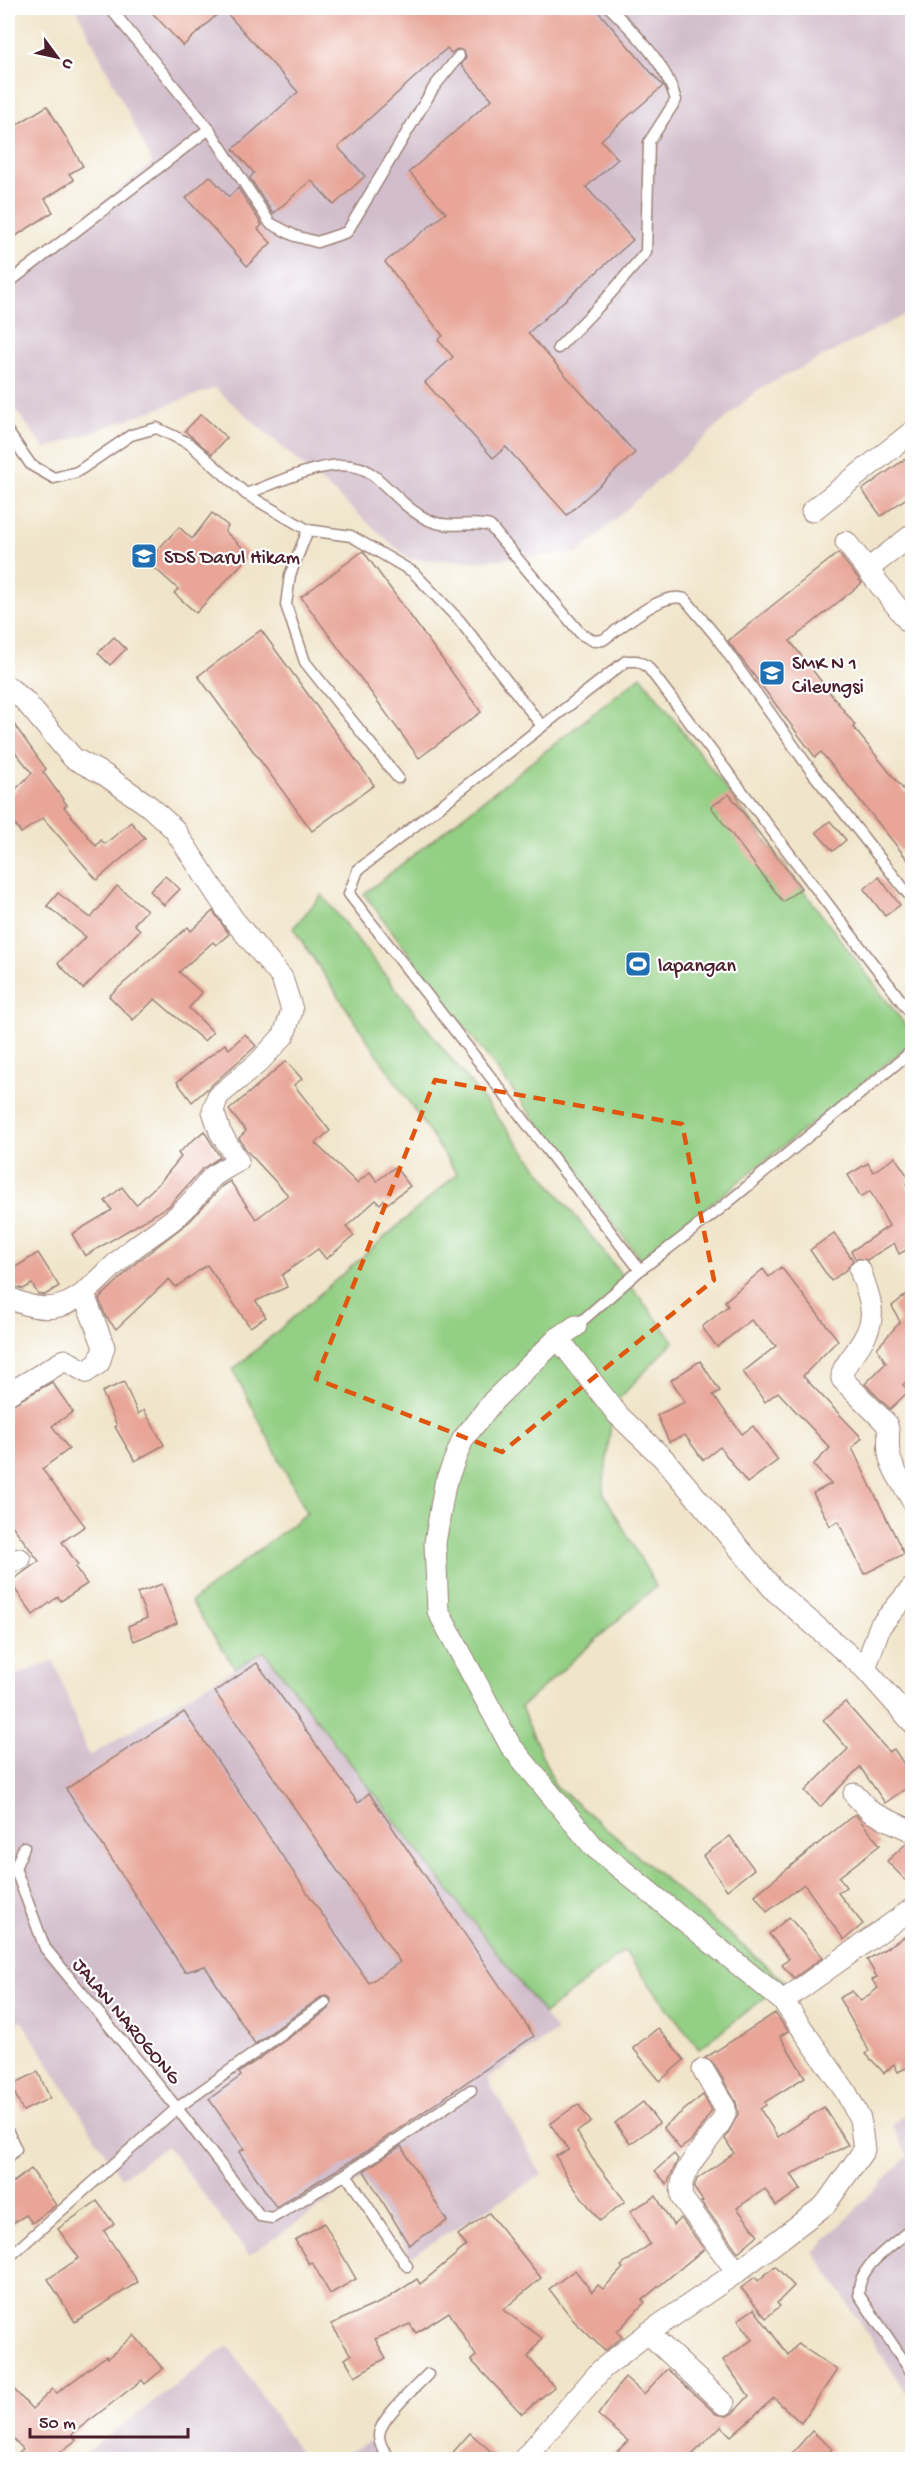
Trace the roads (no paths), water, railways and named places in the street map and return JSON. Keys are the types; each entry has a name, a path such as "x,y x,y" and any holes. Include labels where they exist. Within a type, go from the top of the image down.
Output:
{"street":[{"path":"812,511 912,432"},
{"path":"868,569 912,535"},
{"path":"846,542 912,626"},
{"path":"8,687 25,700 73,758 105,776 149,806 174,829 233,919 282,978 292,1010 284,1035 258,1062 218,1096 213,1111 216,1121 238,1161 208,1180 193,1202 128,1252 84,1295 62,1305 32,1308 8,1297"},
{"path":"860,1270 872,1302 873,1316 864,1338 844,1369 842,1380 886,1423 891,1461 912,1500"},
{"path":"8,1394 64,1360 86,1372 99,1363 104,1347 84,1295"},
{"path":"532,2456 602,2369 648,2333 737,2272 825,2205 864,2150 860,2119 846,2092 783,2001 593,1846 510,1745 438,1611 435,1543 445,1484 463,1439 494,1400 558,1338 576,1326"},
{"path":"558,1338 618,1415 664,1460 775,1591 865,1669 912,1722"},
{"path":"865,1669 880,1626 912,1587"},
{"path":"854,1794 872,1812 912,1831"},
{"path":"783,2001 912,1909"},
{"path":"703,2070 725,2108 725,2115 682,2179 680,2192 682,2198 737,2272"},
{"path":"648,2333 724,2404"}],"lane":[{"path":"110,8 209,129 270,223 295,236 317,242 347,232 434,87 459,56"},
{"path":"558,348 605,300 646,252 649,142 676,100 670,80 638,36 610,8"},
{"path":"8,283 209,129"},
{"path":"8,432 31,465 54,478 77,472 131,435 157,428 190,444 246,494 308,530 351,536 413,572 460,621 542,726"},
{"path":"246,494 336,463 355,466 371,472 417,514 432,522 490,526 581,634 594,641 603,640 662,599 679,597 685,599 715,635 812,772 912,899"},
{"path":"308,530 290,575 286,605 305,662 398,778"},
{"path":"640,1270 349,894 358,870 626,661 638,661 647,666 912,1015"},
{"path":"576,1326 640,1270 720,1209 912,1051"},
{"name":"JALAN NAROGONG","path":"8,2258 177,2108 45,1948 15,1868 24,1847"},
{"path":"325,2003 177,2108 260,2216 266,2219 346,2174 471,2090"},
{"path":"8,2132 16,2149 8,2158"},
{"path":"346,2174 407,2266"},
{"path":"912,2228 862,2273 858,2284 859,2295 912,2373"},
{"path":"392,2460 382,2448 379,2436 381,2424 428,2374"}],"place":[{"name":"SDS Darul Hikam","path":"144,556"},
{"name":"SMK N 1 Cileungsi","path":"772,673"},
{"name":"lapangan","path":"638,964"}]}
